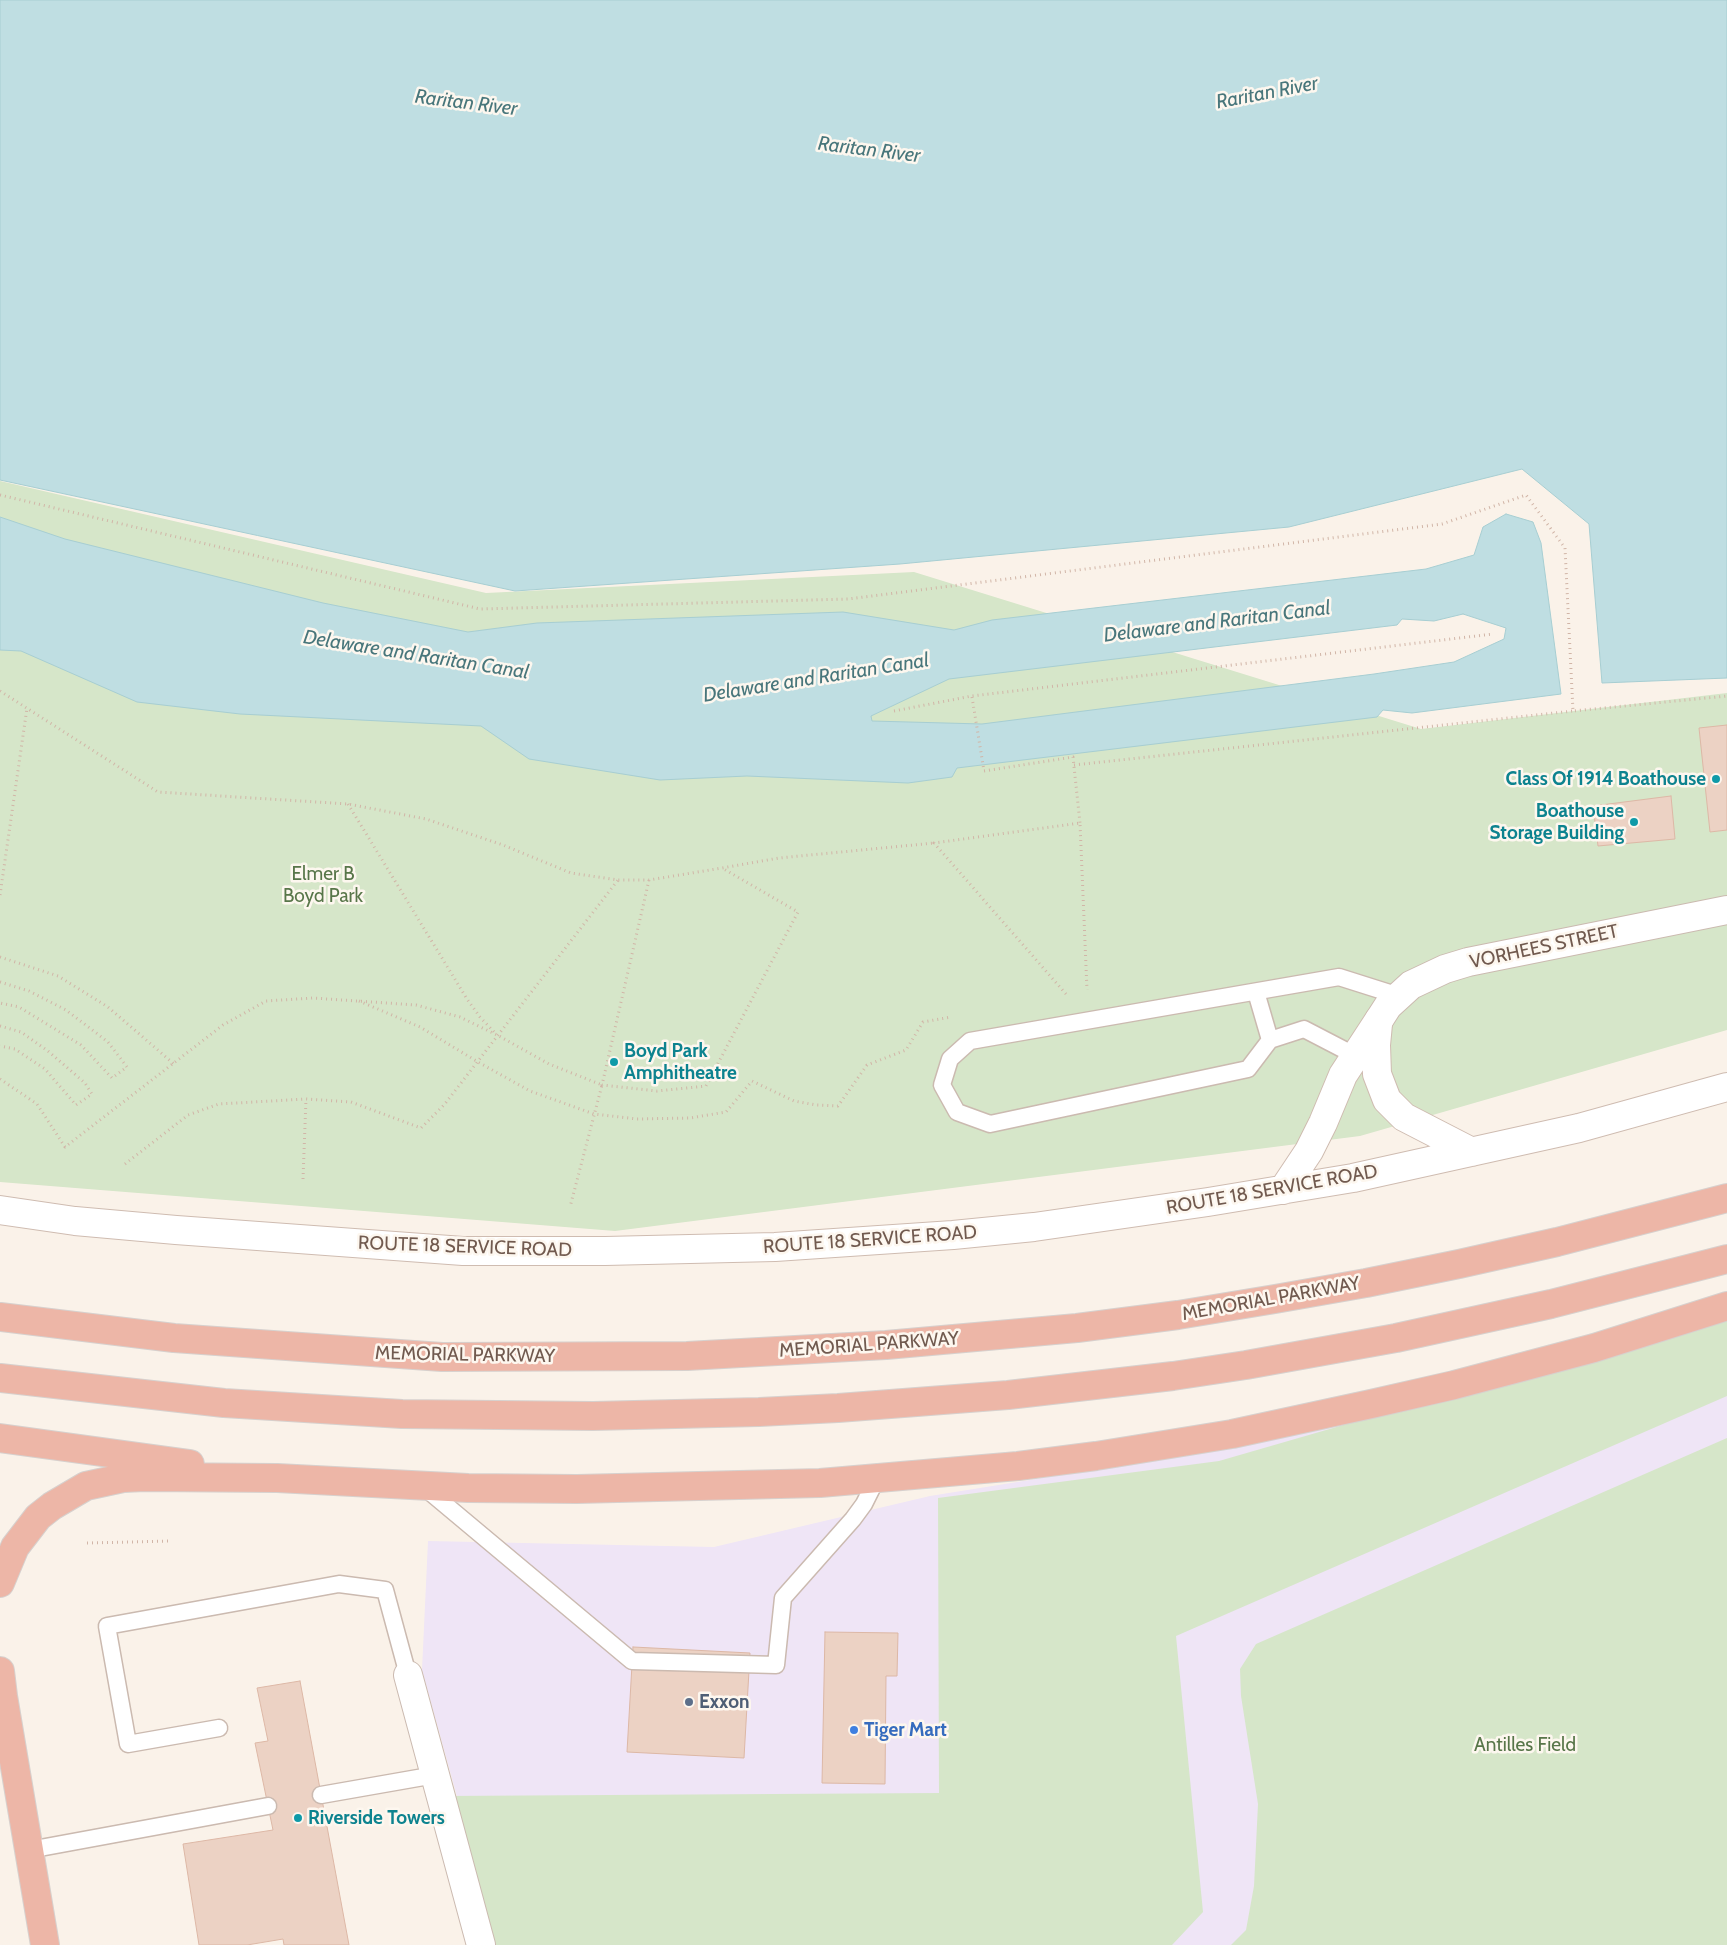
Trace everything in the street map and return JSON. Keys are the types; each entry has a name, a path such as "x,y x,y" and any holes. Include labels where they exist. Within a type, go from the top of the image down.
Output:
{"highway":[{"name":"MEMORIAL PARKWAY","path":"0,1317 174,1338 442,1357 687,1356 886,1345 1077,1328 1178,1315 1275,1299 1459,1264 1566,1240 1727,1198"},
{"path":"0,1378 224,1403 402,1414 593,1416 838,1408 1008,1395 1173,1376 1246,1365 1350,1347 1479,1320 1560,1302 1727,1259"},
{"path":"0,1583 15,1547 38,1517 52,1506 86,1486 123,1478 277,1478 522,1489 577,1489 820,1483 1018,1466 1241,1432 1463,1383 1594,1348 1727,1306"},
{"path":"0,1438 149,1457 277,1478"},
{"path":"0,1671 45,1945"}],"main road":[{"name":"VORHEES STREET","path":"1283,1190 1309,1151 1343,1075 1388,1006 1411,985 1429,976 1468,962 1727,910"},
{"path":"1379,1020 1376,1045 1377,1067 1381,1087 1387,1100 1404,1117 1472,1152"},
{"name":"ROUTE 18 SERVICE ROAD","path":"0,1210 75,1221 278,1239 463,1251 605,1251 775,1247 953,1235 1034,1227 1283,1190 1396,1169 1597,1124 1727,1087"},
{"path":"408,1675 481,1945"}],"lane":[{"path":"1356,1056 1304,1029 1270,1040 1248,1069 990,1124 957,1112 942,1085 950,1059 970,1041 1340,977 1399,996"},
{"path":"1256,992 1270,1040"},
{"path":"422,1485 632,1661 776,1665 782,1598 853,1519 871,1493 877,1478"},
{"path":"219,1728 128,1744 107,1626 339,1584 385,1590 408,1675"},
{"path":"321,1795 435,1775"},
{"path":"29,1850 268,1806"}],"path":[{"path":"0,494 480,610 848,599 1442,524 1526,495 1565,548 1573,711"},
{"path":"894,711 972,696 1493,634"},
{"path":"0,691 158,792 348,804 426,819 503,845 571,873 618,880 649,880 779,858 934,843 1080,823"},
{"path":"972,696 984,771 1073,756 1080,823 1087,992"},
{"path":"1074,765 1727,696"},
{"path":"0,895 26,708"},
{"path":"348,804 467,999 480,1017 499,1036"},
{"path":"934,843 1068,997"},
{"path":"0,1079 37,1104 65,1147 223,1025 266,1001 313,998 416,1005 460,1017 549,1064 602,1085 657,1091 706,1086 798,912 722,868"},
{"path":"126,1164 188,1115 219,1104 306,1099 351,1102 421,1128 444,1106 618,880"},
{"path":"570,1207 602,1085 649,880"},
{"path":"0,957 58,976 108,1008 174,1064"},
{"path":"0,982 30,991 66,1010 108,1042 128,1067 112,1078 81,1045 19,1007 0,1003"},
{"path":"356,1000 420,1027 530,1091 594,1114 654,1119 690,1118 726,1112 752,1081 794,1101 816,1105"},
{"path":"0,1026 21,1032 48,1051 85,1083 92,1094 76,1105 45,1069 15,1049 0,1046"},
{"path":"303,1179 306,1099"},
{"path":"87,1543 172,1541"}],"shaded area":[{"path":"1727,1298 1727,1945 498,1945 422,1670 428,1541 714,1547 930,1496 1217,1450"}],"green space":[{"name":"Elmer B Boyd Park","path":"0,481 486,593 914,572 1421,729 1727,693 1727,1030 1360,1136 615,1231 0,1182"},
{"path":"1727,1314 1727,1396 1176,1636 1203,1912 1172,1945 485,1945 443,1796 939,1793 938,1498 1219,1461"},
{"name":"Antilles Field","path":"1727,1438 1727,1945 1231,1945 1246,1930 1254,1886 1258,1804 1241,1696 1240,1669 1256,1644"}],"water":[{"name":"Raritan River","path":"0,0 1727,0 1727,678 1602,683 1589,524 1522,469 1289,527 900,564 515,591 0,480"},
{"name":"Delaware and Raritan Canal","path":"1506,514 1533,522 1541,543 1561,694 1412,713 1383,710 1377,717 957,768 952,777 908,783 747,776 660,780 529,759 481,726 240,714 137,702 21,651 0,650 0,517 65,539 323,603 468,632 537,623 843,612 954,630 992,620 1426,569 1474,555 1483,527","holes":["1463,614 1506,628 1504,639 1454,662 1374,674 982,724 872,721 871,716 949,679 1397,625 1402,619 1434,621"]}],"building":[{"name":"Class Of 1914 Boathouse","path":"1727,725 1727,830 1710,832 1699,728"},
{"name":"Boathouse Storage Building","path":"1671,796 1675,839 1598,846 1593,806"},
{"name":"Tiger Mart","path":"825,1632 898,1633 897,1676 886,1676 885,1784 822,1783"},
{"name":"Exxon","path":"633,1647 750,1653 744,1758 627,1752"},
{"name":"Riverside Towers","path":"300,1681 349,1945 284,1945 283,1939 247,1945 199,1945 183,1844 273,1830 255,1743 268,1741 257,1688"}],"place":[{"name":"Class Of 1914 Boathouse","path":"1716,779"},
{"name":"Boathouse Storage Building","path":"1634,822"},
{"name":"Boyd Park Amphitheatre","path":"614,1062"},
{"name":"Exxon","path":"689,1702"},
{"name":"Tiger Mart","path":"854,1730"},
{"name":"Riverside Towers","path":"298,1818"}]}
